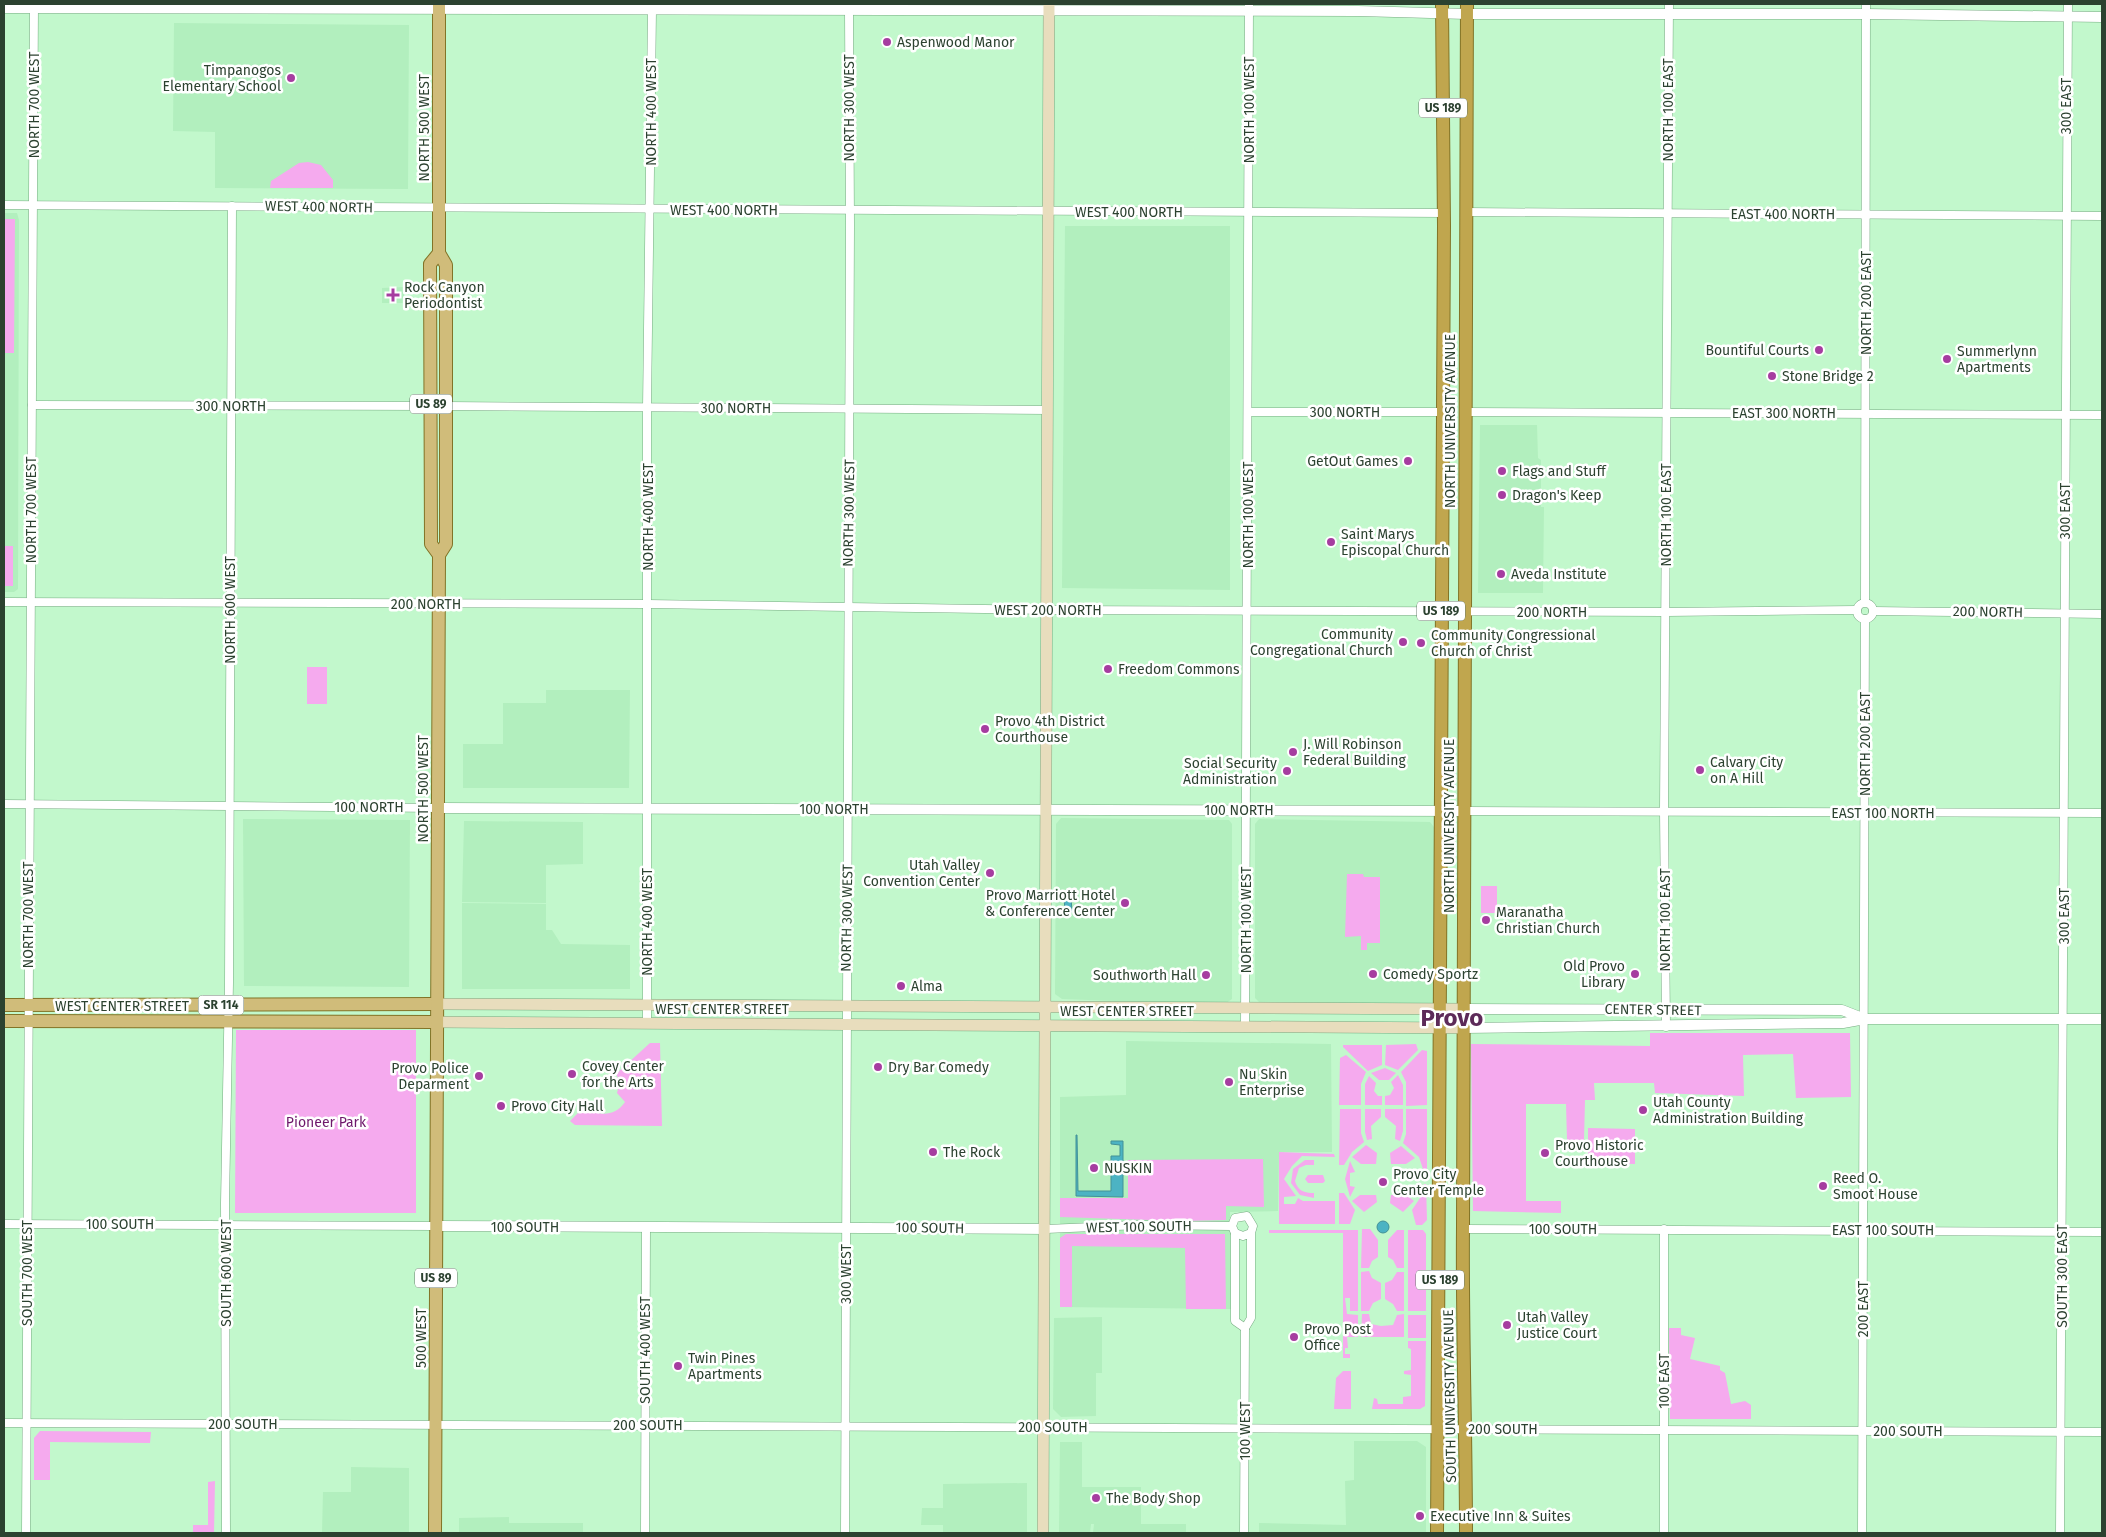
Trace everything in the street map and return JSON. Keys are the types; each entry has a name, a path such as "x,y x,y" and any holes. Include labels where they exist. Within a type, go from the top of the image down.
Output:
{"highway":[{"name":"NORTH UNIVERSITY AVENUE","path":"1440,1018 1444,213 1442,9"},
{"name":"NORTH UNIVERSITY AVENUE","path":"1464,1018 1467,9"},
{"name":"SOUTH UNIVERSITY AVENUE","path":"1437,1533 1440,1018"},
{"name":"SOUTH UNIVERSITY AVENUE","path":"1464,1018 1463,1229 1466,1533"}],"main road":[{"name":"NORTH 500 WEST","path":"438,555 446,544 446,265 439,253 439,7"},
{"path":"1043,1533 1046,1229 1044,1026 1050,212 1049,7"},
{"name":"NORTH 500 WEST","path":"437,1022 439,604 438,555 430,544 430,264 439,253"},
{"name":"WEST CENTER STREET","path":"4,1005 28,1013 228,1013 437,1004 647,1005 1044,1026 1245,1026 1440,1018"},
{"name":"WEST CENTER STREET","path":"228,1013 437,1022 647,1024 1045,1007 1245,1008 1440,1018"},
{"name":"WEST CENTER STREET","path":"4,1021 28,1013"},
{"name":"CENTER STREET","path":"1440,1018 1464,1018"},
{"name":"CENTER STREET","path":"1440,1018 1464,1018"},
{"name":"500 WEST","path":"434,1533 437,1022"}],"street":[{"name":"NORTH 100 EAST","path":"1666,1027 1664,811 1669,4"},
{"name":"300 EAST","path":"2063,1019 2068,4"},
{"path":"4,8 34,5 652,10 1049,7 1467,9 1669,15 1866,9 2102,17"},
{"name":"NORTH 700 WEST","path":"28,1013 34,5"},
{"name":"NORTH 100 WEST","path":"1245,1026 1249,8"},
{"name":"NORTH 200 EAST","path":"1865,602 1866,9"},
{"name":"NORTH 400 WEST","path":"647,1024 647,408 652,10"},
{"name":"NORTH 300 WEST","path":"846,1016 850,210 849,10"},
{"name":"WEST 400 NORTH","path":"4,205 439,209 1444,213"},
{"name":"NORTH 600 WEST","path":"228,1013 232,206"},
{"name":"EAST 400 NORTH","path":"1465,212 2102,216"},
{"name":"300 NORTH","path":"32,406 431,406"},
{"name":"300 NORTH","path":"446,406 647,408 849,407 1048,410"},
{"name":"300 NORTH","path":"1248,412 1442,412"},
{"name":"EAST 300 NORTH","path":"1466,412 2102,414"},
{"name":"200 NORTH","path":"4,602 847,606"},
{"path":"1865,602 1869,604 1873,611 1872,615 1865,619 1861,618 1857,610 1858,606 1865,602"},
{"name":"WEST 200 NORTH","path":"847,606 1047,610 1248,611"},
{"name":"200 NORTH","path":"1248,611 1666,612 1857,610"},
{"name":"200 NORTH","path":"1873,611 2102,614"},
{"name":"NORTH 200 EAST","path":"1865,619 1865,1086"},
{"name":"100 NORTH","path":"4,804 438,808 1664,811"},
{"name":"EAST 100 NORTH","path":"1664,811 2102,813"},
{"name":"CENTER STREET","path":"1464,1018 1666,1010 1842,1010 1865,1019"},
{"name":"SOUTH 700 WEST","path":"26,1533 28,1013"},
{"name":"SOUTH 600 WEST","path":"226,1533 228,1013"},
{"name":"300 WEST","path":"845,1533 846,1016"},
{"name":"CENTER STREET","path":"1464,1018 1666,1027 1843,1024 1865,1019 2102,1019"},
{"name":"SOUTH 300 EAST","path":"2060,1533 2063,1019"},
{"name":"200 EAST","path":"1862,1533 1865,1086"},
{"path":"1239,1216 1247,1216 1252,1222 1251,1232 1251,1318 1245,1328 1235,1321 1233,1229 1239,1216"},
{"name":"100 SOUTH","path":"4,1224 1046,1229"},
{"name":"WEST 100 SOUTH","path":"1046,1229 1140,1225 1233,1229"},
{"name":"SOUTH 400 WEST","path":"644,1533 646,1227"},
{"path":"1233,1229 1243,1236 1251,1232"},
{"name":"100 SOUTH","path":"1463,1229 1664,1229"},
{"name":"EAST 100 SOUTH","path":"1664,1229 2102,1232"},
{"name":"100 EAST","path":"1664,1229 1664,1533"},
{"name":"100 WEST","path":"1244,1533 1245,1328"},
{"name":"200 SOUTH","path":"4,1423 2102,1432"}],"shaded area":[{"name":"Timpanogos Elementary School","path":"174,23 409,25 408,189 215,188 215,132 173,131"},
{"path":"4,213 17,213 19,220 18,589 14,592 4,592"},
{"path":"1065,226 1230,226 1230,590 1062,588"},
{"name":"Rock Canyon Periodontist","path":"404,287 404,303 382,303 382,288"},
{"path":"1480,425 1537,425 1538,458 1541,460 1541,507 1544,507 1543,593 1478,593"},
{"path":"546,690 630,690 629,788 463,788 463,744 503,744 503,703 546,703"},
{"path":"1061,818 1229,820 1232,824 1232,999 1226,1003 1141,1002 1062,999 1055,994 1056,824"},
{"path":"243,819 410,820 409,987 244,986"},
{"path":"1259,819 1430,822 1434,827 1440,1001 1436,1006 1261,1004 1255,998 1255,824"},
{"path":"464,821 583,822 583,864 546,865 546,903 462,902"},
{"path":"462,903 546,904 546,930 552,930 561,944 630,945 630,989 462,989"},
{"path":"1126,1041 1331,1044 1332,1152 1279,1152 1278,1211 1230,1212 1231,1309 1060,1307 1060,1097 1126,1095"},
{"path":"1102,1317 1102,1373 1096,1373 1096,1416 1061,1417 1053,1409 1054,1318"},
{"path":"1354,1441 1417,1441 1426,1447 1426,1533 1259,1533 1259,1523 1346,1525 1345,1481 1354,1480"},
{"path":"1060,1442 1082,1442 1082,1487 1141,1487 1141,1524 1186,1524 1186,1533 1093,1533 1094,1524 1091,1524 1090,1533 1059,1533"},
{"path":"351,1467 409,1468 409,1533 322,1533 323,1492 351,1492"},
{"path":"1027,1483 1027,1533 943,1533 943,1525 921,1525 922,1508 943,1508 943,1484"},
{"path":"509,1517 509,1523 583,1523 583,1533 459,1533 459,1518"}],"green space":[{"path":"308,162 321,165 333,180 333,188 270,188 271,181 299,163"},
{"path":"4,219 15,219 14,353 4,353"},
{"path":"4,546 13,546 13,586 4,586"},
{"path":"307,667 327,667 327,704 307,704"},
{"path":"1347,874 1380,877 1380,943 1367,943 1367,950 1361,950 1361,936 1345,937"},
{"path":"1481,886 1497,886 1497,913 1481,913"},
{"name":"Pioneer Park","path":"236,1030 416,1030 416,1213 235,1213"},
{"path":"1650,1033 1850,1033 1851,1097 1796,1098 1793,1054 1743,1055 1744,1096 1655,1093 1654,1083 1594,1083 1595,1100 1585,1100 1584,1140 1567,1140 1566,1104 1526,1104 1526,1201 1561,1201 1561,1213 1473,1211 1471,1044 1650,1046"},
{"path":"650,1043 660,1043 662,1126 575,1125 570,1121 583,1108 606,1114 616,1111 621,1107 625,1102 617,1093 620,1082 616,1074"},
{"path":"1416,1044 1418,1050 1398,1070 1385,1065 1386,1045"},
{"path":"1343,1045 1382,1045 1382,1065 1368,1071"},
{"path":"1422,1050 1427,1051 1427,1105 1406,1106 1406,1082 1401,1072"},
{"path":"1346,1055 1366,1072 1361,1084 1361,1105 1339,1105 1340,1058"},
{"path":"1385,1068 1396,1073 1389,1080 1379,1080 1371,1073"},
{"path":"1398,1075 1403,1085 1403,1105 1385,1105 1385,1096 1390,1095 1394,1088 1391,1082"},
{"path":"1369,1076 1376,1083 1374,1091 1378,1096 1382,1096 1382,1105 1365,1105 1365,1084"},
{"path":"1340,1109 1361,1109 1361,1133 1364,1142 1352,1152 1344,1165 1339,1165"},
{"path":"1365,1109 1381,1109 1381,1117 1371,1126 1372,1139 1367,1140 1365,1132"},
{"path":"1385,1109 1403,1109 1403,1131 1400,1141 1395,1139 1396,1126 1385,1117"},
{"path":"1406,1109 1427,1109 1427,1175 1425,1175 1419,1157 1403,1143 1406,1134"},
{"path":"1588,1128 1635,1129 1635,1164 1588,1163"},
{"path":"1366,1145 1377,1153 1376,1164 1361,1164 1352,1157"},
{"path":"1401,1146 1415,1158 1406,1164 1391,1164 1390,1153"},
{"path":"1279,1152 1334,1154 1335,1157 1302,1156 1292,1166 1284,1179 1296,1196 1284,1197 1284,1204 1295,1204 1298,1198 1303,1201 1335,1201 1335,1224 1279,1224"},
{"path":"1263,1159 1264,1207 1226,1206 1226,1220 1181,1221 1060,1217 1060,1198 1128,1198 1128,1160"},
{"path":"1305,1160 1314,1160 1314,1165 1306,1165 1299,1168 1295,1181 1302,1191 1314,1193 1314,1198 1300,1195 1291,1183 1293,1169"},
{"path":"1350,1161 1355,1172 1350,1173 1350,1186 1355,1187 1350,1197 1345,1179"},
{"path":"1308,1175 1323,1175 1325,1181 1323,1183 1308,1183 1305,1179"},
{"path":"1424,1184 1426,1184 1427,1220 1422,1225 1416,1225 1412,1210 1422,1195"},
{"path":"1339,1193 1344,1193 1355,1210 1350,1224 1339,1224"},
{"path":"1360,1195 1376,1195 1377,1202 1364,1212 1352,1201"},
{"path":"1391,1195 1406,1195 1414,1201 1403,1212 1390,1203"},
{"path":"1362,1229 1370,1229 1378,1240 1378,1257 1372,1261 1369,1268 1361,1268"},
{"path":"1269,1230 1358,1230 1358,1311 1350,1311 1350,1298 1345,1298 1347,1314 1358,1315 1358,1337 1347,1337 1348,1348 1345,1348 1345,1354 1350,1354 1350,1358 1343,1358 1343,1233 1269,1233"},
{"path":"1397,1230 1404,1230 1404,1268 1397,1268 1393,1260 1388,1257 1388,1240"},
{"path":"1408,1230 1423,1230 1426,1234 1426,1311 1408,1311"},
{"path":"1066,1234 1225,1234 1226,1309 1186,1309 1185,1248 1072,1246 1072,1307 1060,1307 1060,1238"},
{"path":"1369,1271 1372,1278 1381,1283 1381,1299 1373,1303 1369,1311 1361,1311 1361,1272"},
{"path":"1397,1272 1404,1272 1404,1311 1397,1311 1393,1304 1385,1299 1385,1283 1392,1280"},
{"path":"1362,1314 1369,1314 1371,1324 1381,1326 1393,1325 1397,1315 1404,1314 1404,1337 1361,1337"},
{"path":"1408,1315 1426,1315 1426,1338 1408,1338"},
{"path":"1669,1328 1681,1328 1681,1335 1695,1338 1690,1359 1720,1366 1720,1370 1725,1373 1731,1404 1745,1401 1751,1405 1751,1419 1670,1419"},
{"path":"1408,1341 1426,1341 1425,1406 1420,1409 1372,1409 1374,1398 1377,1399 1378,1404 1403,1404 1403,1397 1411,1396 1411,1375 1404,1374 1404,1371 1411,1370 1411,1349 1408,1348"},
{"path":"1343,1371 1351,1371 1351,1409 1334,1409 1336,1378"},
{"path":"40,1431 151,1432 150,1443 50,1442 50,1480 34,1480 34,1438"},
{"path":"215,1481 214,1533 193,1533 193,1525 208,1525 208,1482"}],"water":[{"path":"1064,897 1071,897 1072,912 1065,912"},
{"path":"1076,1135 1078,1191 1111,1191 1111,1156 1120,1156 1120,1145 1111,1144 1111,1141 1123,1141 1123,1197 1076,1196"},
{"path":"1381,1221 1385,1221 1389,1227 1385,1233 1381,1233 1377,1229 1377,1225"}],"place":[{"name":"Aspenwood Manor","path":"887,42"},
{"name":"Timpanogos Elementary School","path":"291,78"},
{"name":"Rock Canyon Periodontist","path":"393,295"},
{"name":"Bountiful Courts","path":"1819,350"},
{"name":"Summerlynn Apartments","path":"1947,359"},
{"name":"Stone Bridge 2","path":"1772,376"},
{"name":"GetOut Games","path":"1408,461"},
{"name":"Flags and Stuff","path":"1502,471"},
{"name":"Dragon's Keep","path":"1502,495"},
{"name":"Saint Marys Episcopal Church","path":"1331,542"},
{"name":"Aveda Institute","path":"1501,574"},
{"name":"Community Congregational Church","path":"1403,642"},
{"name":"Community Congressional Church of Christ","path":"1421,643"},
{"name":"Freedom Commons","path":"1108,669"},
{"name":"Provo 4th District Courthouse","path":"985,729"},
{"name":"J. Will Robinson Federal Building","path":"1293,752"},
{"name":"Calvary City on A Hill","path":"1700,770"},
{"name":"Social Security Administration","path":"1287,771"},
{"name":"Utah Valley Convention Center","path":"990,873"},
{"name":"Provo Marriott Hotel & Conference Center","path":"1125,903"},
{"name":"Maranatha Christian Church","path":"1486,920"},
{"name":"Comedy Sportz","path":"1373,974"},
{"name":"Old Provo Library","path":"1635,974"},
{"name":"Southworth Hall","path":"1206,975"},
{"name":"Alma","path":"901,986"},
{"name":"Dry Bar Comedy","path":"878,1067"},
{"name":"Covey Center for the Arts","path":"572,1074"},
{"name":"Provo Police Deparment","path":"479,1076"},
{"name":"Nu Skin Enterprise","path":"1229,1082"},
{"name":"Provo City Hall","path":"501,1106"},
{"name":"Utah County Administration Building","path":"1643,1110"},
{"name":"The Rock","path":"933,1152"},
{"name":"Provo Historic Courthouse","path":"1545,1153"},
{"name":"NUSKIN","path":"1094,1168"},
{"name":"Provo City Center Temple","path":"1383,1182"},
{"name":"Reed O. Smoot House","path":"1823,1186"},
{"name":"Utah Valley Justice Court","path":"1507,1325"},
{"name":"Provo Post Office","path":"1294,1337"},
{"name":"Twin Pines Apartments","path":"678,1366"},
{"name":"The Body Shop","path":"1096,1498"},
{"name":"Executive Inn & Suites","path":"1420,1516"}],"district":[{"name":"Provo","path":"1452,1018"}]}
